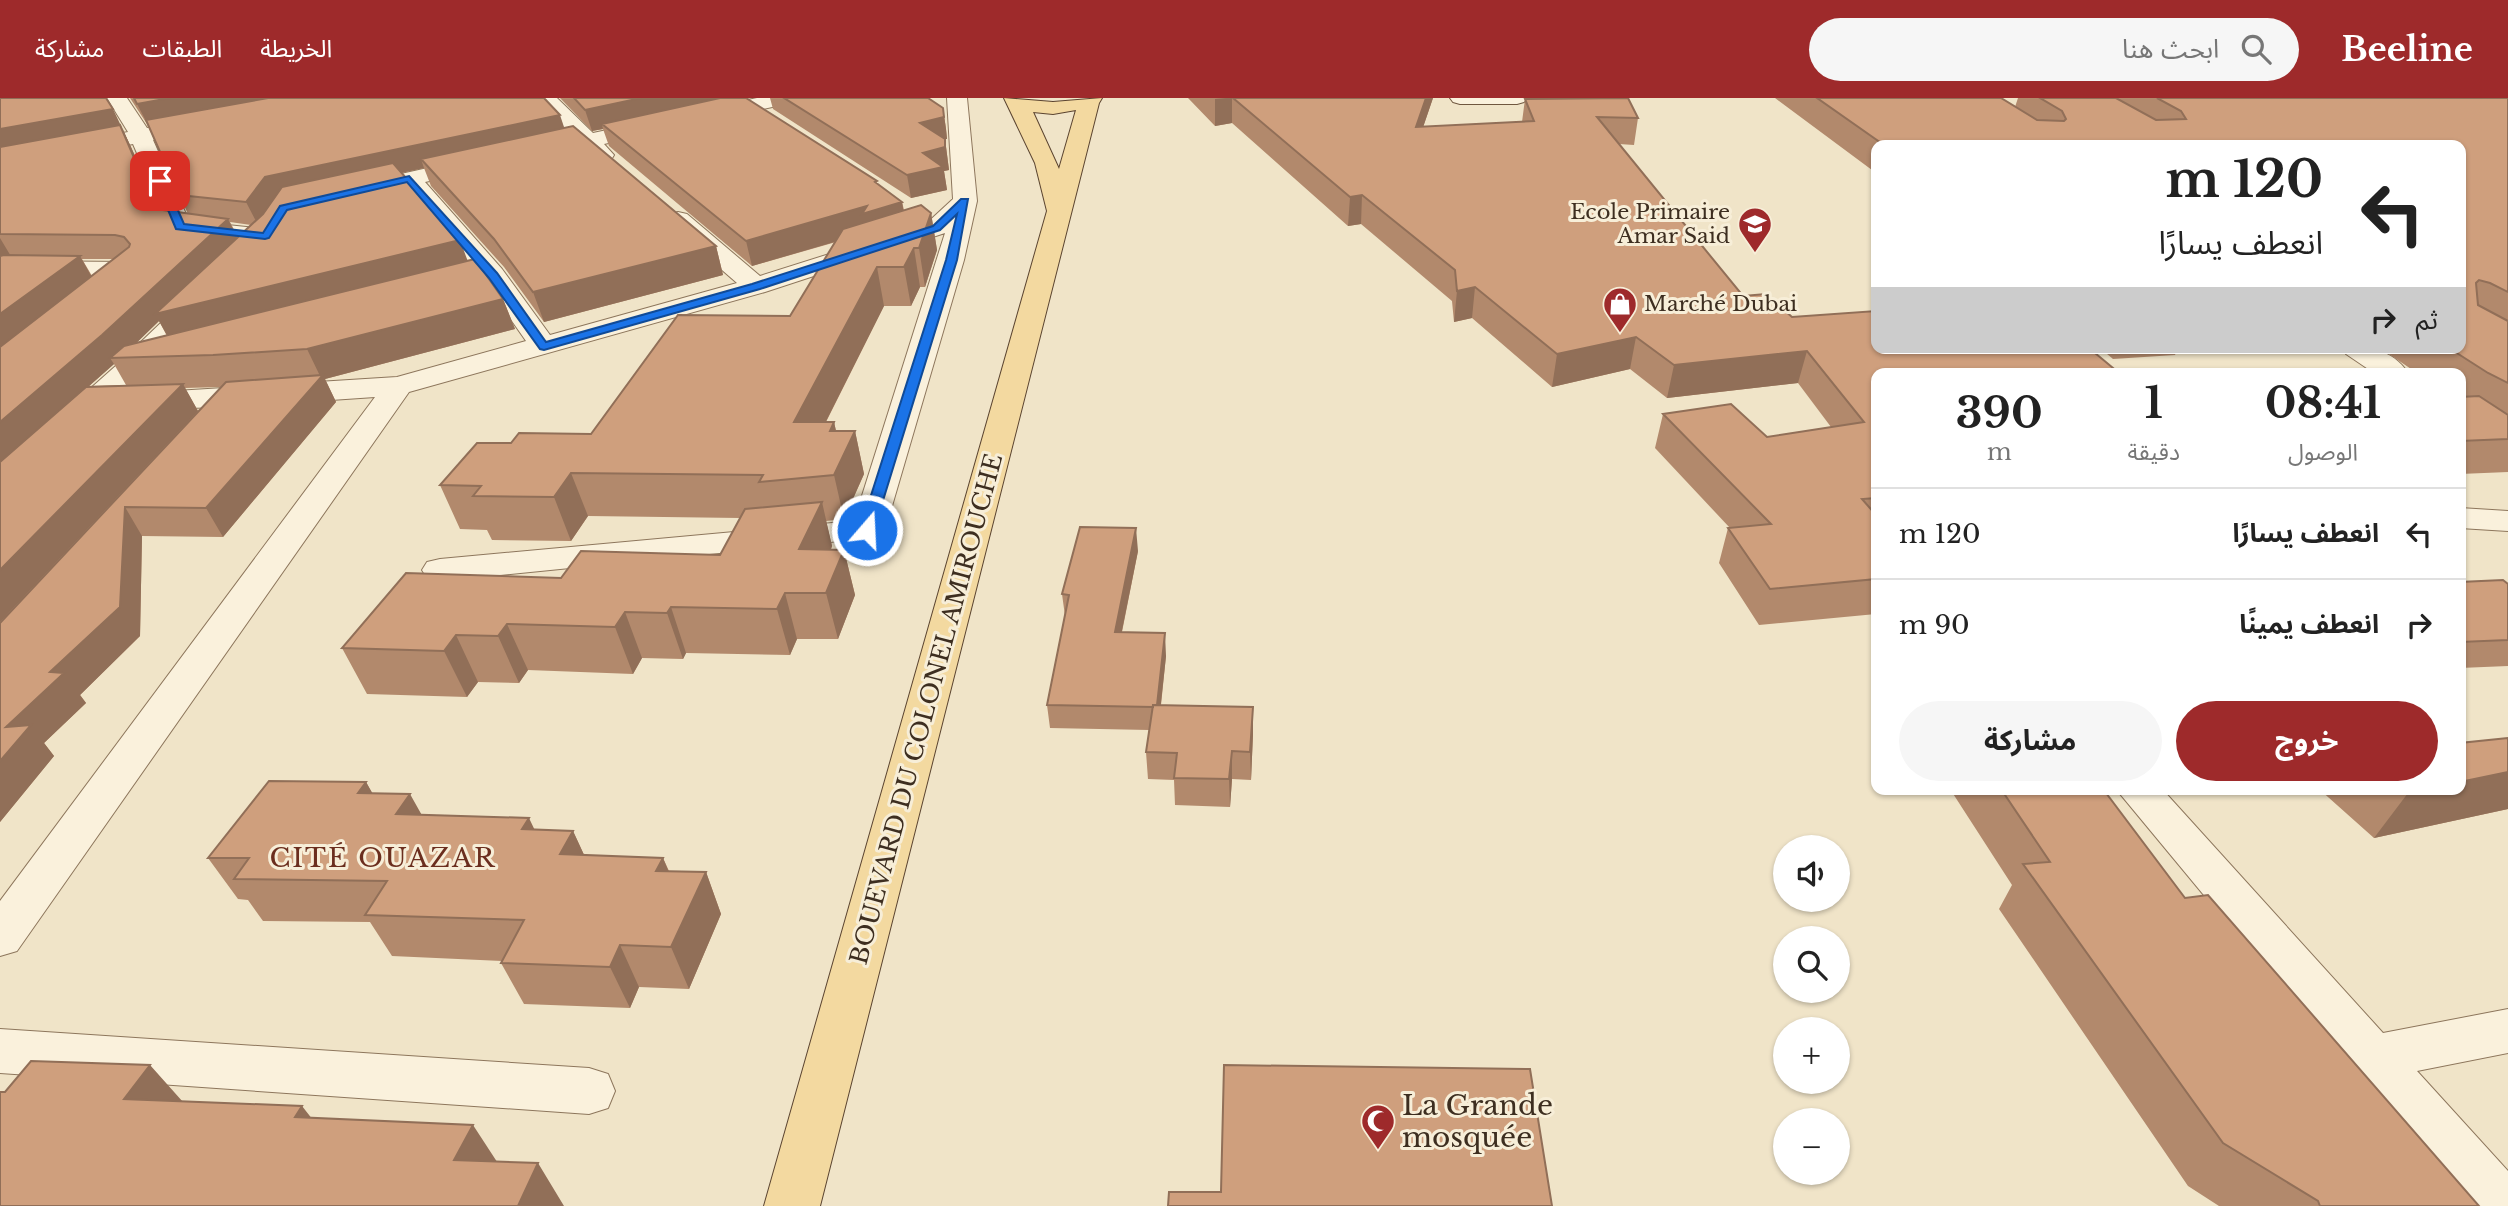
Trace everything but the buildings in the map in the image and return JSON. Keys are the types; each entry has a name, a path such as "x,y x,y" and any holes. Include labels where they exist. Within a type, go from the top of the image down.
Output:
{"main road":[{"path":"1015,99 1052,107 1091,99"},
{"path":"1015,99 1046,163 1060,213"},
{"name":"BOUEVARD DU COLONEL AMIROUCHE","path":"792,1206 1091,99"}],"street":[{"path":"117,98 141,136 180,227 272,227 246,255"},
{"path":"545,98 586,141 618,168"},
{"path":"334,196 586,141 741,102 786,98"},
{"path":"440,570 867,530 951,260 965,201 957,98"},
{"path":"1460,98 1517,98"},
{"path":"741,102 768,120"},
{"path":"0,162 222,121"},
{"path":"409,179 493,275 544,347"},
{"path":"93,402 230,398 398,386 756,286 925,221 965,201"},
{"path":"660,205 756,286"},
{"path":"0,277 12,269 128,270 85,303"},
{"path":"466,282 493,275"},
{"path":"0,486 129,369 217,284"},
{"path":"2365,354 2386,368"},
{"path":"129,369 183,355"},
{"path":"0,937 398,386"},
{"path":"202,428 230,398"},
{"path":"2466,518 2508,521"},
{"path":"2142,795 2502,1206"},
{"path":"2370,1058 2508,1031"},
{"path":"0,1051 589,1091"}],"place":[{"name":"Ecole Primaire Amar Said","path":"1755,254"},
{"name":"Marché Dubai","path":"1620,334"},
{"name":"La Grande mosquée","path":"1378,1151"}],"district":[{"name":"CITÉ OUAZAR","path":"383,858"}],"route":[{"path":"160,181 180,227 265,236 284,208 409,179 493,275 544,347 756,286 936,228 965,201 951,260 867,530"}]}
